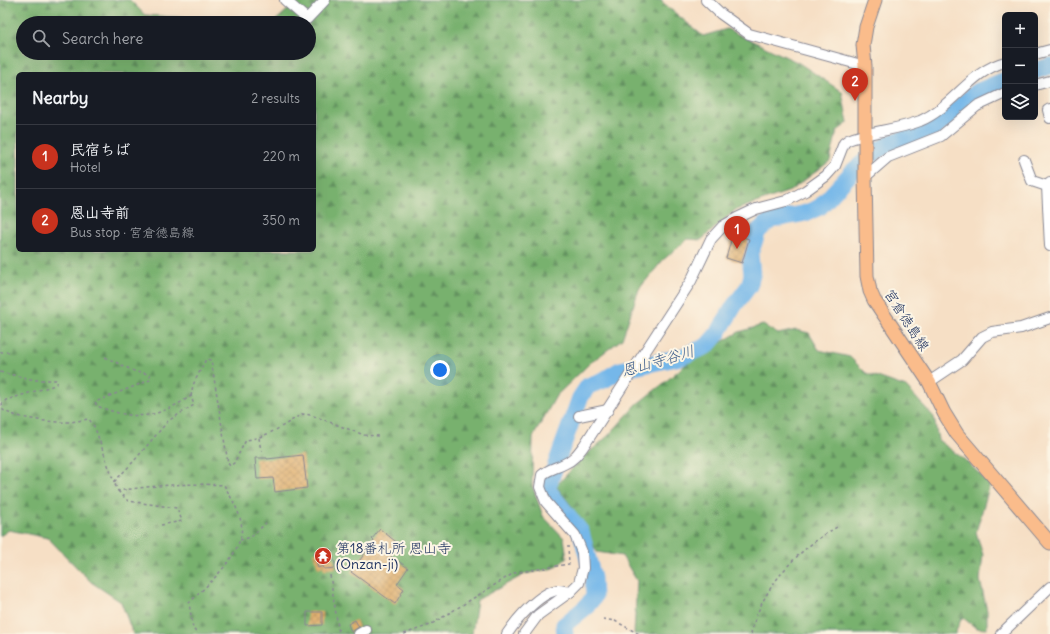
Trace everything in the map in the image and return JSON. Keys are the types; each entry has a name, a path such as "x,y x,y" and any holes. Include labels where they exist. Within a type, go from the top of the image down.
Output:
{"main road":[{"name":"宮倉徳島線","path":"875,0 866,27 863,45 865,66 867,276 870,291 874,300 929,382 944,413 957,434 1050,543"}],"street":[{"path":"285,0 303,16"},
{"path":"311,16 325,0"},
{"path":"706,0 721,14 749,34 865,66"},
{"path":"1038,53 1050,50"},
{"path":"524,634 538,615 570,592 579,583 583,568 582,552 575,535 546,502 540,487 542,475 547,470 565,464 575,457 608,410 691,281 711,239 723,226 737,218 756,209 786,201 805,191 826,176 835,166 844,143 857,136 865,142 920,121 941,109 983,71 1002,63"},
{"path":"1038,84 1050,81"},
{"path":"865,174 888,157 940,136 977,106 1002,94"},
{"path":"1050,109 1048,110 1050,118"},
{"path":"1024,160 1032,181 1036,184 1048,184 1050,246"},
{"path":"929,382 962,360 982,337 992,332 1021,328 1050,318"},
{"path":"579,416 608,410"},
{"path":"1001,634 1050,587"},
{"path":"507,634 515,622 547,593 559,590 570,592"}],"path":[{"path":"0,352 10,352"},
{"path":"105,357 136,372 150,374 150,380 95,402 97,406 117,414 134,417 153,415 175,407 191,396"},
{"path":"114,482 168,421 194,405 191,396 193,385 206,359 211,360 228,463 230,466 240,454 246,440 259,438 278,429 302,414 311,415 364,435 378,436"},
{"path":"0,372 35,380 56,380 58,382 55,385 6,400 2,404 3,410 8,414 20,417 61,422 89,419 95,428 118,491 128,501 177,508 182,521 161,525"},
{"path":"259,438 261,451"},
{"path":"118,491 145,487 195,484 224,485 241,522 240,544 225,565 189,602 193,629 198,634"},
{"path":"240,540 251,537 266,523"},
{"path":"751,634 754,619 767,594 789,566 823,535 839,526"},
{"path":"404,634 430,625 514,573 569,564 568,544"},
{"path":"330,575 339,634"},
{"path":"603,620 615,621 639,634"}],"green space":[{"path":"0,0 130,0 145,15 160,16 16,16 16,60 316,60 316,16 281,16 299,0 662,0 663,3 703,36 727,29 799,63 842,92 848,123 837,131 830,161 790,191 735,210 701,240 688,239 663,260 639,289 622,339 590,363 556,396 533,437 532,485 543,516 564,538 567,558 554,568 525,574 477,600 472,634 133,634 121,602 91,582 48,538 9,530 0,536"},
{"path":"763,325 778,334 796,330 809,333 819,350 850,357 866,373 906,387 934,417 938,440 965,460 990,484 976,532 983,555 980,580 987,611 987,629 976,628 962,617 955,634 634,634 637,581 622,556 597,552 572,507 556,486 581,459 608,436 637,404 692,359 739,332"}],"building":[{"path":"733,234 749,239 742,263 726,258"},
{"path":"303,455 307,488 275,492 273,478 257,479 255,458 267,459"},
{"path":"380,529 400,545 391,556 408,568 397,584 404,589 395,604 351,572 374,541 372,539"},
{"path":"331,549 336,568 324,569 323,566 318,568 314,553"},
{"path":"307,612 322,612 322,625 307,626"},
{"path":"355,620 359,627 351,632 348,624"}],"waterway":[{"name":"恩山寺谷川","path":"1038,70 1050,66"},
{"name":"恩山寺谷川","path":"565,634 564,625 586,607 594,597 593,578 581,532 547,489 580,398 588,386 604,380 620,370 681,357 707,346 718,333 734,306 749,286 752,275 750,254 758,231 771,220 806,213 820,207 854,170 877,151 893,142 937,127 976,92 1002,81"}],"place":[{"name":"恩山寺前","path":"855,101"},
{"name":"民宿ちば","path":"737,249"},
{"name":"第18番札所 恩山寺 (Onzan-ji)","path":"323,556"}]}
